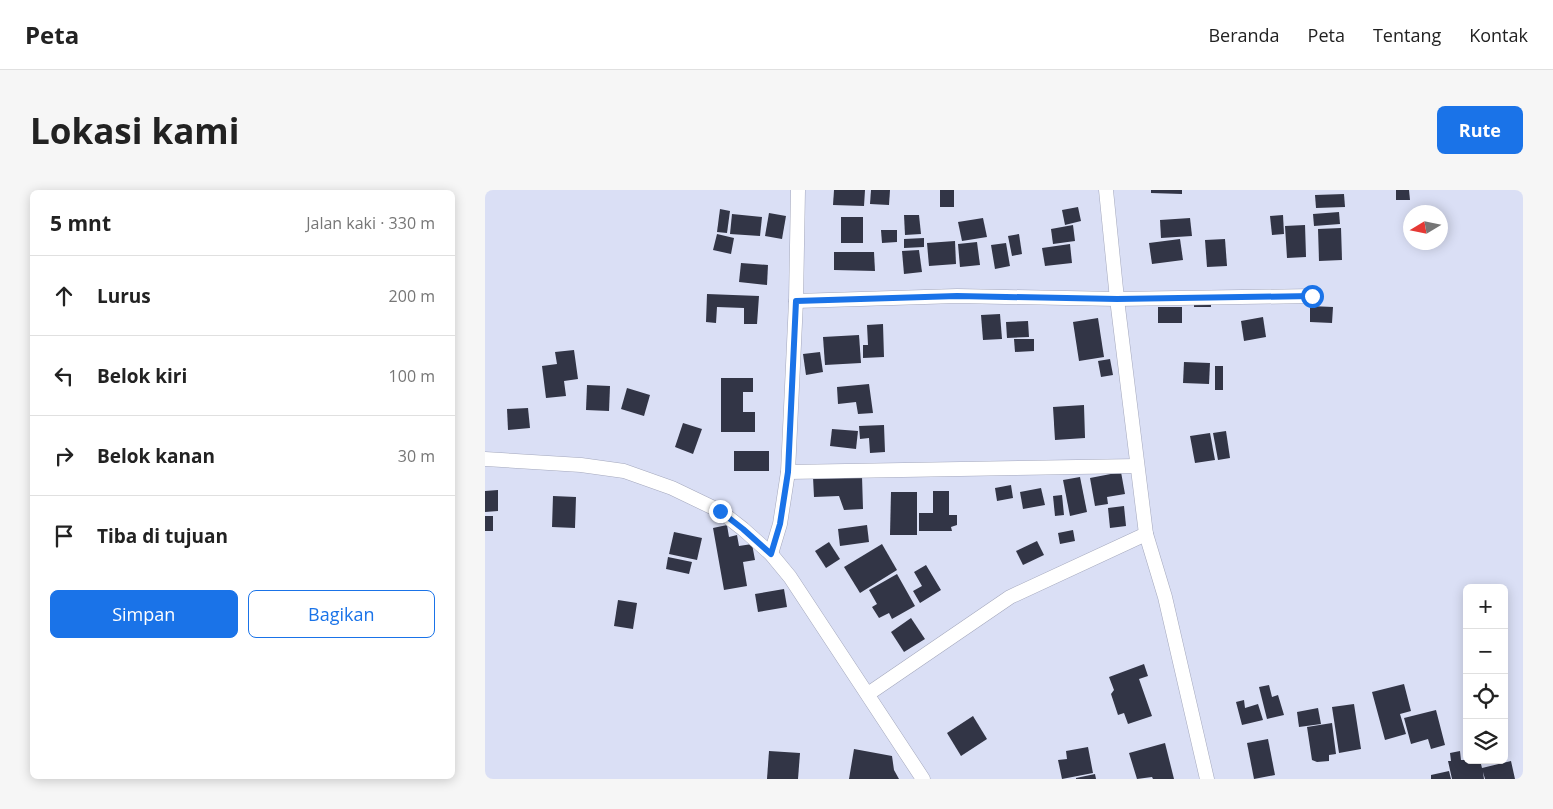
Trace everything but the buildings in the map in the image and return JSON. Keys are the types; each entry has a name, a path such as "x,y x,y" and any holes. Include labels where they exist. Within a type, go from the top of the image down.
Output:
{"street":[{"path":"771,554 780,524 788,472 796,301 798,190"},
{"path":"1106,190 1145,534 1165,597 1207,779"},
{"path":"796,301 957,296 1117,299 1312,296"},
{"path":"485,459 581,465 624,471 672,488 720,511 771,554 790,576 923,779"},
{"path":"788,472 1137,466"},
{"path":"868,694 1010,597 1145,534"}],"route":[{"path":"720,511 771,554 780,524 788,472 796,301 957,296 1117,299 1312,296"}]}
